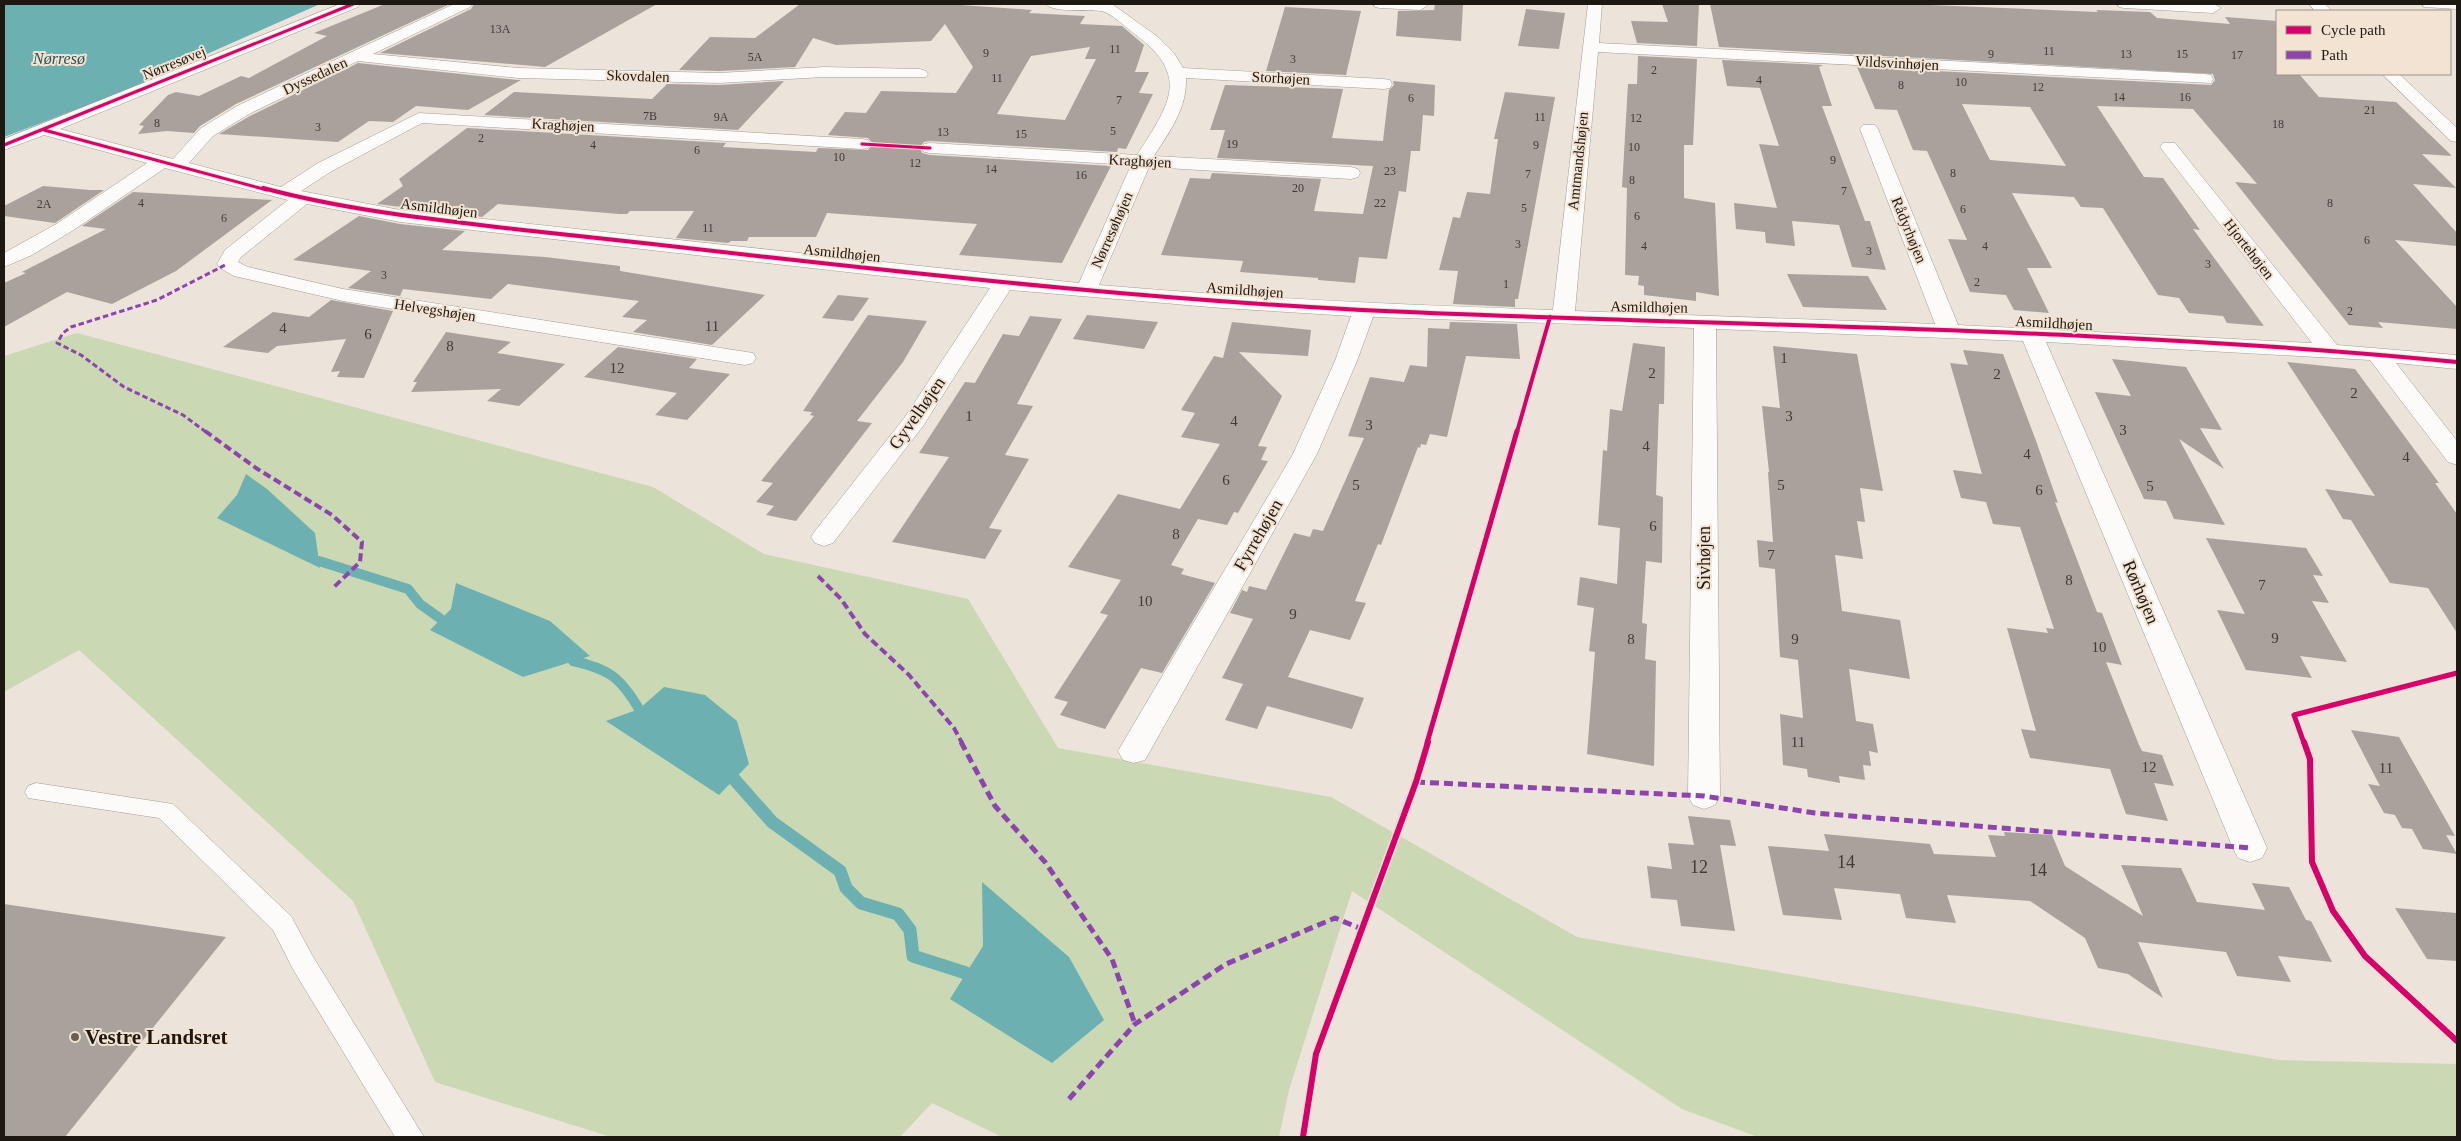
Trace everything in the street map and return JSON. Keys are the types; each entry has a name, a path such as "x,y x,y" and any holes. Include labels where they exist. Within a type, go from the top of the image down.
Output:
{"street":[{"name":"Nørresøvej","path":"4,145 352,4"},
{"name":"Dyssedalen","path":"169,164 207,132 243,110 465,4"},
{"path":"1053,4 1105,5 1152,40 1168,56 1178,73"},
{"path":"1380,4 1420,6"},
{"name":"Amtmandshøjen","path":"1563,318 1589,46 1595,4"},
{"path":"2124,4 2212,8"},
{"path":"2429,4 2457,6"},
{"name":"Vildsvinhøjen","path":"1589,46 2205,79"},
{"name":"Skovdalen","path":"356,56 386,61 518,73 719,78 824,72 920,74"},
{"name":"Storhøjen","path":"1178,73 1384,84"},
{"name":"Nørresøhøjen","path":"1086,291 1142,161 1170,118 1178,96 1178,73"},
{"path":"2391,75 2457,137"},
{"name":"Kraghøjen","path":"293,196 325,167 419,118 862,144"},
{"path":"2436,118 2457,120"},
{"name":"Rådyrhøjen","path":"1870,129 1949,330"},
{"name":"Asmildhøjen","path":"44,130 293,196 400,216 1086,291 1364,310 1949,330 2330,351 2457,362"},
{"name":"Hjortehøjen","path":"2169,146 2330,351"},
{"name":"Kraghøjen","path":"930,148 1351,173"},
{"path":"4,261 169,164"},
{"name":"Helvegshøjen","path":"293,196 232,254 228,264 241,272 343,295 745,358"},
{"name":"Gyvelhøjen","path":"824,537 914,421 1004,283"},
{"name":"Fyrrehøjen","path":"1134,751 1305,454 1346,361 1364,310"},
{"name":"Sivhøjen","path":"1704,796 1705,321"},
{"name":"Rørhøjen","path":"2032,335 2250,848"},
{"path":"2377,354 2457,457"}],"lane":[{"path":"36,792 165,810 282,923 302,963 410,1137"}],"green space":[{"path":"77,333 653,487 764,554 968,599 1058,748 1331,797 1577,937 2279,1060 2457,1064 2457,1137 1758,1137 1682,1109 1352,891 1289,1090 1279,1137 1002,1137 932,1103 900,1137 611,1137 435,1082 353,901 79,650 4,692 4,356"}],"water":[{"name":"Nørresø","path":"4,4 320,4 117,94 4,137"},
{"path":"246,474 267,489 315,533 320,568 217,518 237,495"},
{"path":"456,583 550,621 590,656 523,677 430,630 451,609"},
{"path":"664,687 705,695 737,721 749,764 719,795 606,721 639,709"},
{"path":"982,882 1069,957 1104,1020 1052,1063 950,999 983,946"}],"building":[{"path":"385,4 450,4 236,104 200,126 194,133 167,131 138,134 144,126 139,125 168,95 176,92 199,96 241,76 249,78 327,36 314,33"},
{"path":"474,4 657,4 545,67 380,53 471,9"},
{"path":"800,4 963,4 961,5 1032,10 1029,13 1085,16 1080,24 1122,26 1144,45 1135,72 1149,72 1139,93 1153,94 1126,149 1118,148 1117,152 930,141 924,142 920,147 922,153 930,155 1111,166 1062,263 959,255 977,224 827,213 816,237 749,237 747,241 731,241 728,243 676,238 694,211 630,211 627,214 619,214 498,204 482,217 377,204 403,186 399,179 467,128 726,143 723,147 816,152 818,148 868,150 873,144 868,138 828,135 845,112 866,113 881,91 956,93 973,67 945,24 931,41 836,45 813,38 795,67 719,71 679,70 710,37 755,38","holes":["1090,47 1085,59 1096,59 1065,120 997,114 1031,56"]},
{"path":"1435,4 1463,4 1461,41 1396,36 1398,11 1434,10"},
{"path":"1662,4 1699,4 1697,46 1637,43 1631,21 1668,22"},
{"path":"1710,4 1907,4 2098,12 2096,10 2150,12 2157,18 2230,24 2225,17 2276,21 2276,75 2300,75 2319,97 2396,102 2452,156 2422,154 2456,188 2413,184 2457,233 2457,246 2395,240 2457,307 2457,329 2378,322 2383,328 2349,325 2235,182 2257,184 2193,109 2097,106 2144,177 2163,178 2200,230 2193,229 2264,326 2227,323 2223,316 2189,313 2179,298 2158,295 2103,208 2081,207 2074,197 2012,193 2052,268 2027,268 2049,313 2014,310 2006,295 1970,292 1948,239 1967,240 1927,151 1913,150 1897,110 1875,109 1857,67 2211,85 2215,80 2213,74 1719,47","holes":["1962,104 2030,107 2066,166 1990,160"]},
{"path":"1285,7 1361,11 1346,75 1266,71"},
{"path":"1526,9 1565,13 1559,49 1518,46"},
{"path":"1638,56 1697,59 1693,145 1684,145 1684,198 1715,203 1719,296 1696,292 1696,301 1644,295 1644,286 1638,285 1639,276 1625,275 1627,188 1622,187 1628,84 1637,84"},
{"path":"1722,60 1823,65 1819,67 1832,106 1822,106 1865,221 1870,221 1886,270 1852,267 1839,225 1792,221 1795,246 1766,243 1765,232 1736,229 1734,203 1777,208 1759,144 1779,146 1760,88 1727,86"},
{"path":"358,63 521,80 468,110 416,106 393,122 369,121 338,142 219,134 250,116"},
{"path":"784,81 738,130 484,115 514,92 652,99 667,84 719,85"},
{"path":"1393,81 1435,85 1434,116 1423,115 1420,151 1411,151 1406,192 1399,191 1387,259 1359,257 1355,283 1240,272 1243,261 1161,255 1190,178 1210,179 1212,173 1321,179 1314,211 1363,214 1373,166 1217,158 1225,130 1210,130 1225,85 1343,89 1332,138 1383,141 1389,90 1394,85"},
{"path":"1505,92 1555,97 1518,299 1515,299 1515,307 1453,304 1458,271 1439,270 1453,217 1460,218 1467,192 1490,194 1498,139 1494,139"},
{"path":"43,186 104,190 55,223 4,216 4,206"},
{"path":"133,192 272,200 176,271 112,304 67,292 4,327 4,283 106,229 82,226"},
{"path":"359,216 400,224 465,231 442,250 545,257 620,266 620,271 765,295 712,345 633,332 647,320 622,317 639,301 508,284 491,299 403,289 400,296 348,288 371,271 293,260"},
{"path":"1787,274 1868,276 1887,310 1803,307"},
{"path":"838,295 869,298 853,321 822,318"},
{"path":"331,300 393,311 364,378 337,377 340,371 331,372 346,339 277,346 268,353 223,347 273,312 309,317"},
{"path":"868,315 927,321 903,362 857,421 872,423 796,521 766,515 774,506 756,502 773,483 761,481 814,416 810,415 812,412 803,411"},
{"path":"1087,315 1158,322 1144,349 1073,339"},
{"path":"1030,316 1062,319 1017,404 1033,406 1005,455 1029,459 989,528 1002,530 985,559 892,542 949,457 919,453 965,382 975,383 1003,334 1019,336"},
{"path":"1232,322 1311,330 1308,356 1239,352 1282,396 1258,446 1267,447 1261,460 1268,461 1238,513 1234,512 1227,525 1198,519 1171,565 1184,569 1181,574 1215,583 1162,673 1141,668 1105,729 1060,715 1068,702 1054,698 1108,615 1100,613 1121,580 1068,567 1118,494 1180,509 1220,444 1181,437 1195,413 1181,410 1214,356 1223,358"},
{"path":"1450,322 1517,324 1520,359 1466,356 1447,437 1430,434 1426,445 1421,444 1420,448 1418,447 1381,545 1378,544 1355,601 1366,603 1350,640 1310,630 1288,677 1364,698 1352,729 1267,706 1257,729 1225,720 1243,684 1222,678 1253,619 1230,613 1242,590 1247,592 1249,586 1266,590 1294,533 1310,537 1313,529 1323,531 1364,438 1348,436 1370,377 1404,382 1410,365 1427,367 1428,328 1449,329"},
{"path":"446,332 511,342 497,353 565,364 519,406 487,401 501,389 411,392 417,382 413,382"},
{"path":"1633,343 1665,347 1664,404 1659,404 1656,495 1663,497 1662,563 1646,561 1642,623 1647,624 1645,659 1656,661 1654,766 1587,754 1595,652 1589,651 1594,608 1577,605 1580,577 1617,584 1620,528 1598,525 1603,450 1607,451 1610,409 1622,411"},
{"path":"1773,346 1857,354 1883,491 1860,488 1865,522 1857,521 1863,559 1835,555 1842,611 1900,620 1910,679 1849,669 1856,721 1873,724 1878,753 1869,751 1871,766 1863,765 1865,780 1839,776 1840,783 1808,777 1807,769 1783,765 1780,714 1803,718 1798,660 1780,657 1775,569 1759,567 1757,540 1773,542 1769,472 1762,406 1780,408"},
{"path":"618,347 697,359 689,368 730,374 687,420 655,415 677,393 584,377"},
{"path":"1963,350 2003,354 2058,503 2055,502 2097,612 2102,613 2122,665 2106,662 2142,751 2162,755 2174,786 2154,783 2168,821 2126,814 2110,769 2030,758 2021,729 2036,731 2007,628 2048,633 2046,628 2054,629 2020,527 1993,524 1986,502 1961,498 1953,470 1982,474 1950,363 1968,365"},
{"path":"2112,359 2186,367 2222,430 2200,428 2224,469 2179,439 2225,525 2174,519 2166,501 2144,499 2095,392 2131,396"},
{"path":"2287,362 2355,369 2439,483 2435,483 2457,514 2457,633 2428,588 2390,583 2351,520 2343,519 2325,489 2375,496"},
{"path":"2206,538 2306,548 2323,576 2313,575 2329,603 2312,601 2347,662 2300,656 2312,678 2246,670 2217,610 2245,614"},
{"path":"2351,730 2399,737 2455,836 2446,835 2457,854 2423,849 2412,829 2402,828 2395,815 2384,813 2368,784 2380,786"},
{"path":"1688,816 1730,820 1736,846 1720,845 1735,931 1681,926 1677,900 1651,898 1647,866 1672,869 1668,843 1694,845"},
{"path":"2004,832 2052,835 2065,866 2143,916 2121,865 2181,868 2197,902 2265,910 2252,883 2289,887 2306,920 2311,921 2332,962 2278,956 2291,982 2237,976 2226,952 2138,942 2163,998 2128,974 2098,968 2085,938 2030,901 1947,895 1956,923 1906,918 1900,894 1834,888 1842,920 1783,915 1768,846 1829,851 1824,834 1930,844 1934,854 1996,857 1988,835 2005,836"},
{"name":"Vestre Landsret","path":"4,904 226,937 65,1137 4,1137"},
{"path":"2395,908 2457,913 2457,961 2427,959"}],"waterway":[{"path":"319,561 408,589 420,604 441,619"},
{"path":"573,661 596,667 612,676 626,689 639,709"},
{"path":"734,779 772,822 840,871 846,888 861,903 898,914 910,930 913,956 966,973"}],"marked path":[{"path":"227,264 157,300 71,327 63,333 57,343 81,355 124,387 183,415 256,468 332,515 362,542 360,562 333,588"},
{"path":"818,576 841,599 865,634 909,675 954,728 995,806 1045,862 1112,959 1135,1024"},
{"path":"1416,782 1704,796 1815,813 2250,848"},
{"path":"1069,1099 1135,1024 1226,964 1335,918 1362,929"}],"cycle path":[{"path":"4,145 353,4"},
{"path":"44,130 284,194 400,216 1004,283 1222,302 1364,310 1949,331 2184,342 2377,354 2457,362"},
{"path":"862,144 930,148"},
{"path":"1303,1137 1316,1054 1416,782 1550,317"},
{"path":"2457,673 2294,715 2310,759 2312,862 2333,911 2365,956 2457,1041"}],"place":[{"name":"Vestre Landsret","path":"75,1037"}]}
